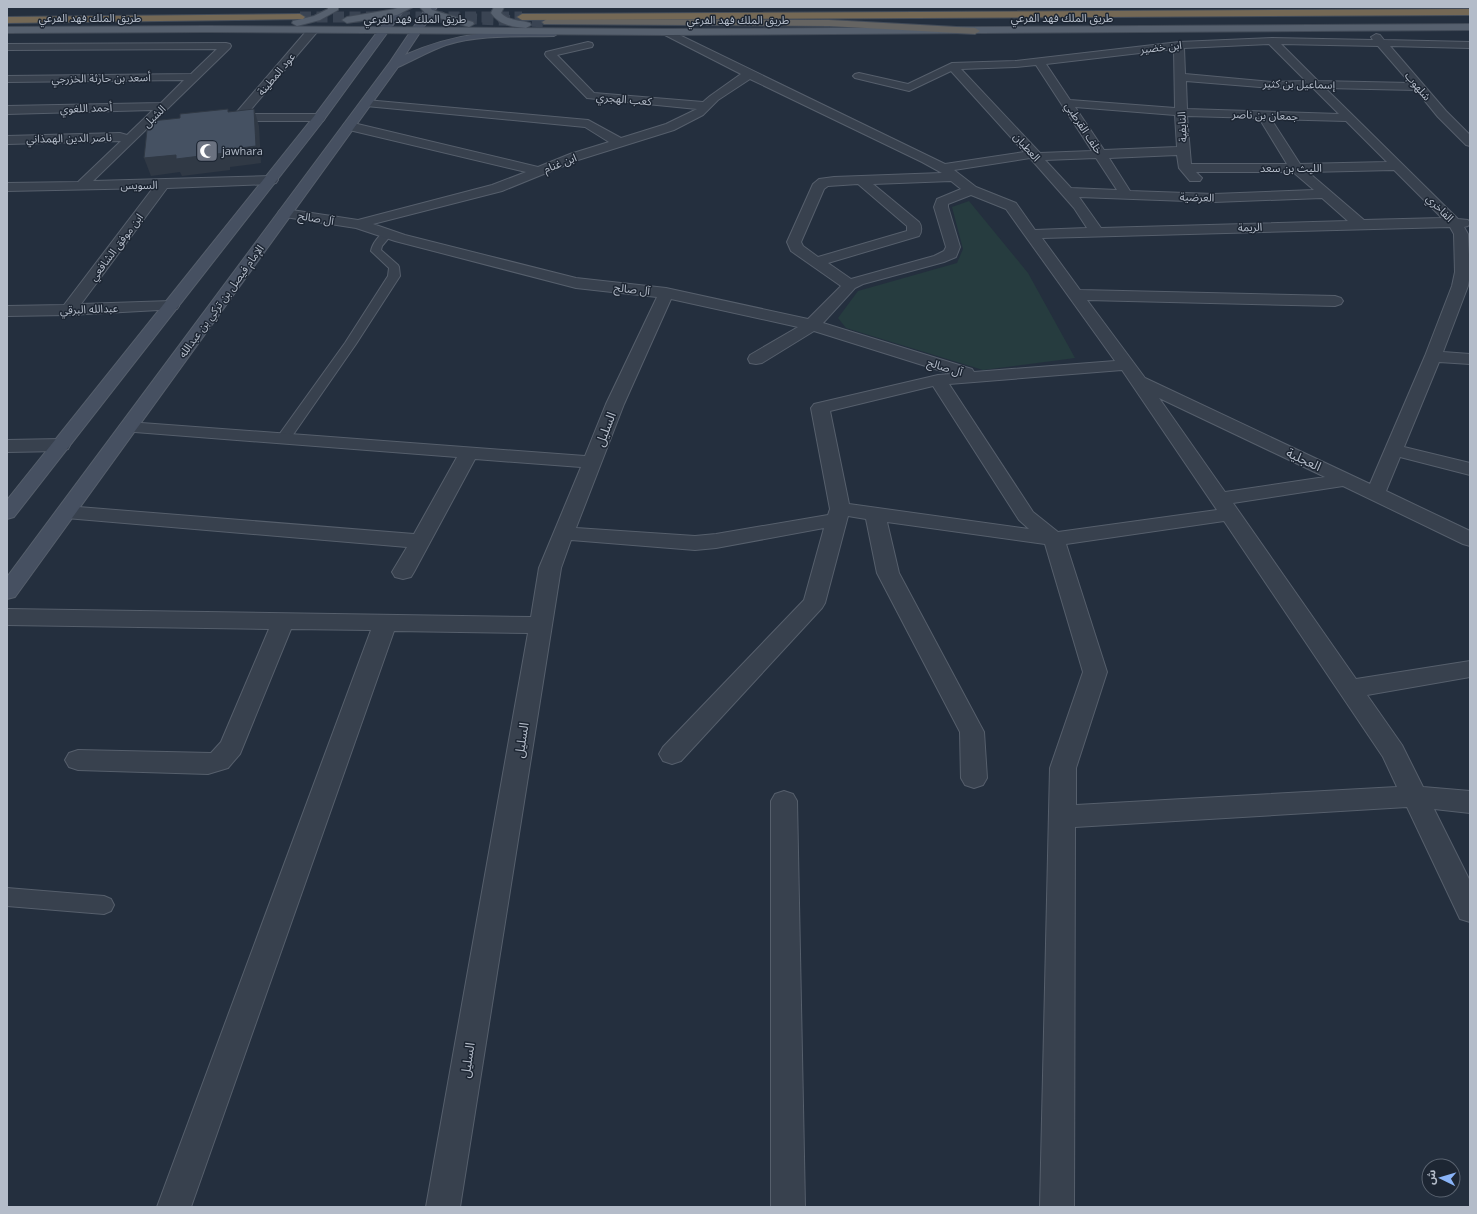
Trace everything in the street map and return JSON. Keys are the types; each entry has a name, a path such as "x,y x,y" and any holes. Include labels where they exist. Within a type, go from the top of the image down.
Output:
{"highway":[{"path":"522,17 1470,12"},
{"path":"7,20 300,17"},
{"path":"547,22 829,23 975,31"}],"main road":[{"path":"206,29 298,23 325,15 333,10 333,7"},
{"path":"382,31 412,23 399,9 385,7"},
{"path":"206,29 301,26 408,7"},
{"path":"429,9 445,7"},
{"path":"499,7 496,14 497,16 506,21 521,25 603,31"},
{"path":"7,514 60,445 271,180 319,118 399,9"},
{"path":"429,9 471,24 495,27 603,31"},
{"name":"الإمام فيصل بن تركي بن عبدالله","path":"7,592 394,64 412,23 429,9"},
{"path":"1132,30 1324,20 1470,18"},
{"name":"طريق الملك فهد الفرعي","path":"7,30 206,29 382,31 412,23 603,31 667,32 1470,27"},
{"path":"394,64 445,43 486,35 603,31"}],"street":[{"name":"شلهوب","path":"1367,28 1442,114 1470,142"},
{"name":"عود المطينة","path":"238,118 313,30"},
{"path":"667,32 949,172 971,190 1011,206 1137,380 1393,752 1470,910"},
{"name":"ابن خضير","path":"859,76 909,88 952,66 1040,62 1179,45 1272,41 1470,45"},
{"name":"الفاخري","path":"1272,41 1455,223 1461,234 1463,272 1460,286 1433,356 1375,494"},
{"name":"كعب الهجري","path":"588,45 550,54 591,96 707,106"},
{"name":"النايفية","path":"1179,45 1181,112 1185,168"},
{"name":"الشبل","path":"7,47 226,46 82,186"},
{"name":"خلف القرطبي","path":"1040,62 1126,194"},
{"name":"العطيان","path":"952,66 1079,205 1097,232"},
{"name":"ابن غنام","path":"358,224 497,188 574,157 670,126 699,113 714,98 749,74"},
{"name":"أسعد بن حارثة الخزرجي","path":"7,79 195,77"},
{"name":"إسماعيل بن كثير","path":"1180,77 1272,85 1316,84 1419,87"},
{"path":"366,103 588,124 620,142"},
{"name":"جمعان بن ناصر","path":"1068,103 1181,112 1350,118"},
{"name":"أحمد اللغوي","path":"7,110 164,106"},
{"path":"1263,115 1296,168 1360,224"},
{"path":"215,118 319,118"},
{"path":"151,119 167,119"},
{"path":"349,126 539,171"},
{"name":"ناصر الدين الهمذاني","path":"7,140 120,137 130,139"},
{"path":"850,285 796,248 794,242 818,187 824,182 949,172 1035,156 1183,151"},
{"name":"الليث بن سعد","path":"1185,168 1398,166"},
{"path":"1185,168 1214,198"},
{"name":"السويس","path":"7,188 271,180"},
{"path":"816,262 914,233 914,225 861,180"},
{"name":"ابن موفق الشافعي","path":"68,310 163,184"},
{"path":"756,359 812,325 850,285 858,281 939,259 951,254 953,247 941,207 942,202 971,190"},
{"name":"العرضية","path":"1067,192 1214,198 1326,194"},
{"name":"آل صالح","path":"285,213 358,224 387,234 576,283 666,293 812,325 975,376"},
{"name":"الريمة","path":"1031,234 1360,224 1470,224"},
{"name":"السليل","path":"443,1207 550,568 615,404 666,293"},
{"path":"1075,295 1335,301"},
{"name":"عبدالله البرقي","path":"7,311 171,306"},
{"path":"1433,356 1470,359"},
{"path":"672,754 814,603 838,515 820,408 938,380 1126,365"},
{"path":"938,380 1026,516 1054,539 1095,672 1063,768 1057,1207"},
{"name":"العجلية","path":"1137,380 1470,539"},
{"path":"128,427 592,462"},
{"path":"7,446 60,445"},
{"path":"1393,450 1470,469"},
{"path":"403,572 469,453"},
{"path":"564,533 671,542 716,541 838,515 875,514 1054,539 1224,506 1347,480"},
{"path":"66,512 420,541"},
{"path":"875,514 888,573 972,732 974,778"},
{"path":"7,617 540,625"},
{"path":"78,760 208,764 219,761 231,747 283,621"},
{"path":"174,1207 385,623"},
{"path":"1350,689 1470,669"},
{"path":"1062,817 1414,796 1470,802"},
{"path":"784,801 788,1207"}],"lane":[{"path":"282,439 350,344 394,276 394,267 376,251 377,246 387,234"},
{"path":"7,897 104,904"}],"green space":[{"path":"969,201 1028,273 1075,358 983,370 846,328 838,318 858,291 957,263 963,249 952,207"}],"building":[{"path":"228,109 228,112 254,109 256,146 225,150 225,153 176,159 176,155 144,158 147,130 151,130 152,121 180,118 180,114"}],"tunnel":[{"path":"300,17 522,17"},
{"path":"433,17 547,22"}],"place":[{"name":"jawhara","path":"207,151"}]}
